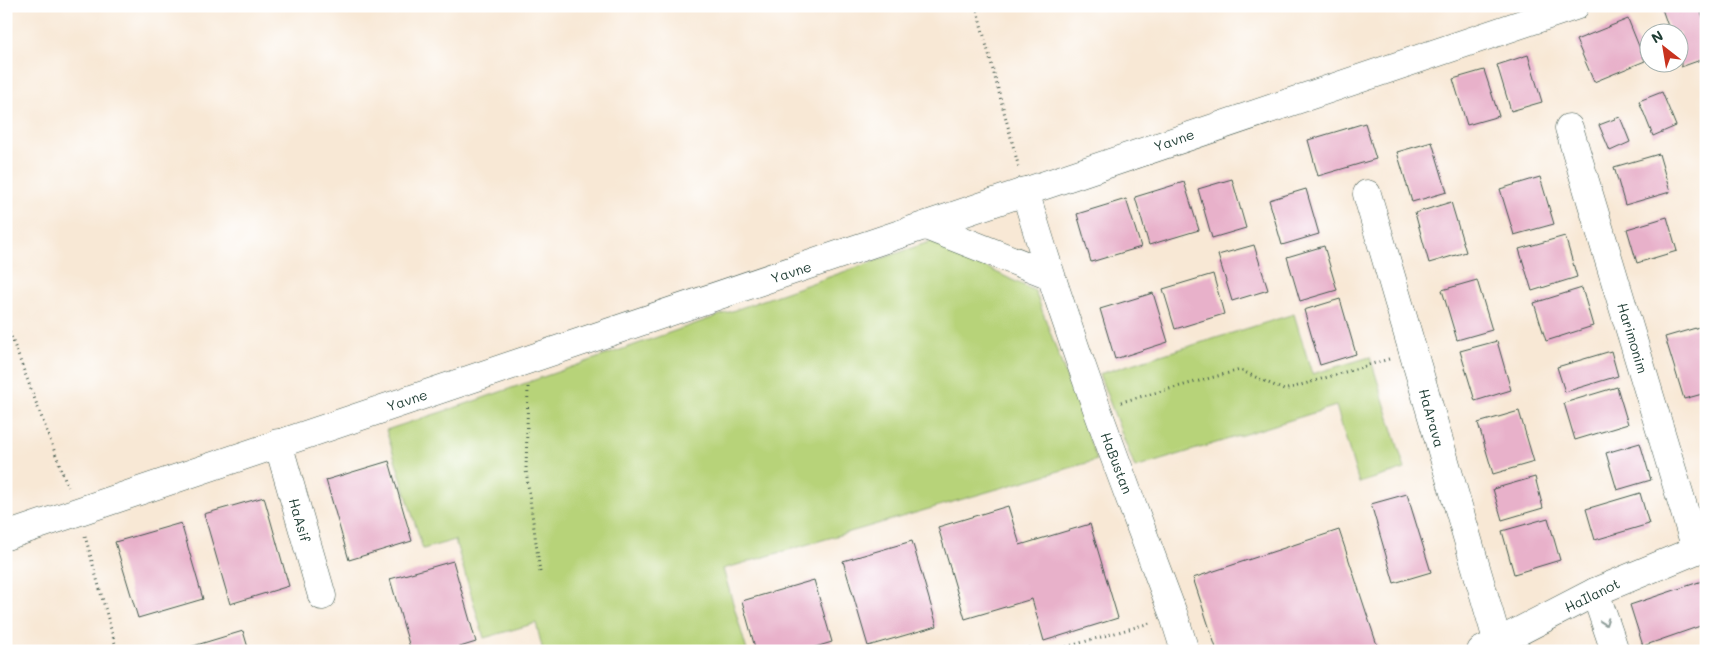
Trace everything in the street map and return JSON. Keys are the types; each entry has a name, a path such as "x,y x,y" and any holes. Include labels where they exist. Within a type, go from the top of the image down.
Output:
{"street":[{"name":"Yavne","path":"6,536 1575,6"},
{"name":"Harimonim","path":"1569,128 1701,548"},
{"name":"HaBustan","path":"1025,191 1050,275 1096,408 1174,616 1185,651"},
{"name":"HaArava","path":"1366,194 1413,352 1490,647"},
{"path":"926,226 1050,275"},
{"name":"HaAsif","path":"278,443 322,596"},
{"name":"HaIlanot","path":"1490,647 1595,592 1701,548"},
{"path":"1595,592 1615,651"}],"path":[{"path":"976,6 1025,191"},
{"path":"6,323 78,512 117,651"},
{"path":"1096,408 1240,370 1284,390 1413,352"},
{"path":"528,359 526,470 540,572"},
{"path":"1052,651 1174,616"},
{"path":"677,651 692,647 694,651"},
{"path":"1020,651 1033,647 1034,651"}],"green space":[{"path":"932,241 1035,291 1097,460 723,569 747,651 543,651 536,623 484,638 455,540 423,549 386,430 463,405"},
{"path":"1294,314 1312,374 1370,357 1405,469 1359,483 1336,406 1135,468 1099,374"}],"building":[{"path":"1661,6 1699,6 1706,26 1706,58 1690,64 1690,22 1667,22"},
{"path":"1628,19 1640,49 1640,63 1594,82 1576,40"},
{"path":"1528,55 1542,102 1511,111 1497,65"},
{"path":"1484,70 1499,116 1467,125 1453,79"},
{"path":"1662,92 1676,126 1653,136 1639,101"},
{"path":"1620,117 1630,142 1610,151 1599,125"},
{"path":"1365,123 1376,159 1318,176 1308,140"},
{"path":"1432,142 1447,192 1412,202 1397,152"},
{"path":"1659,154 1670,192 1625,205 1614,167"},
{"path":"1540,177 1554,224 1514,235 1500,189"},
{"path":"1232,179 1246,228 1212,238 1198,189"},
{"path":"1184,182 1199,230 1149,245 1135,197"},
{"path":"1306,189 1319,234 1282,245 1269,200"},
{"path":"1126,199 1141,247 1091,262 1077,214"},
{"path":"1451,202 1466,252 1429,263 1415,213"},
{"path":"1667,217 1677,251 1637,263 1627,229"},
{"path":"1565,236 1577,277 1532,291 1519,249"},
{"path":"1254,245 1268,290 1232,301 1218,255"},
{"path":"1324,246 1337,290 1300,301 1287,257"},
{"path":"1213,274 1224,314 1175,329 1163,289"},
{"path":"1477,280 1492,330 1457,340 1442,290"},
{"path":"1582,288 1593,326 1546,341 1534,303"},
{"path":"1153,293 1168,342 1115,359 1100,309"},
{"path":"1340,299 1356,354 1320,365 1304,310"},
{"path":"1706,325 1706,393 1684,399 1665,337"},
{"path":"1497,341 1511,390 1475,401 1460,351"},
{"path":"1611,351 1618,376 1565,392 1557,367"},
{"path":"1617,387 1628,424 1575,440 1564,403"},
{"path":"1519,411 1534,462 1493,474 1478,423"},
{"path":"1640,443 1651,480 1617,490 1606,453"},
{"path":"389,461 412,541 349,560 326,480"},
{"path":"1535,477 1543,508 1502,520 1493,489"},
{"path":"1640,493 1649,524 1595,540 1586,509"},
{"path":"1407,494 1431,572 1394,583 1371,504"},
{"path":"264,497 289,586 230,604 204,514"},
{"path":"1008,506 1020,545 1090,524 1118,618 1044,641 1032,599 965,619 938,527"},
{"path":"1548,518 1560,560 1514,574 1502,531"},
{"path":"181,523 203,599 138,618 115,542"},
{"path":"1339,530 1379,651 1217,651 1193,578"},
{"path":"912,541 937,626 868,646 843,561"},
{"path":"453,561 476,642 447,651 411,651 390,579"},
{"path":"814,580 832,642 802,651 756,651 742,601"},
{"path":"1705,580 1706,624 1643,646 1630,605"},
{"path":"243,631 249,651 180,651 180,650"}]}
